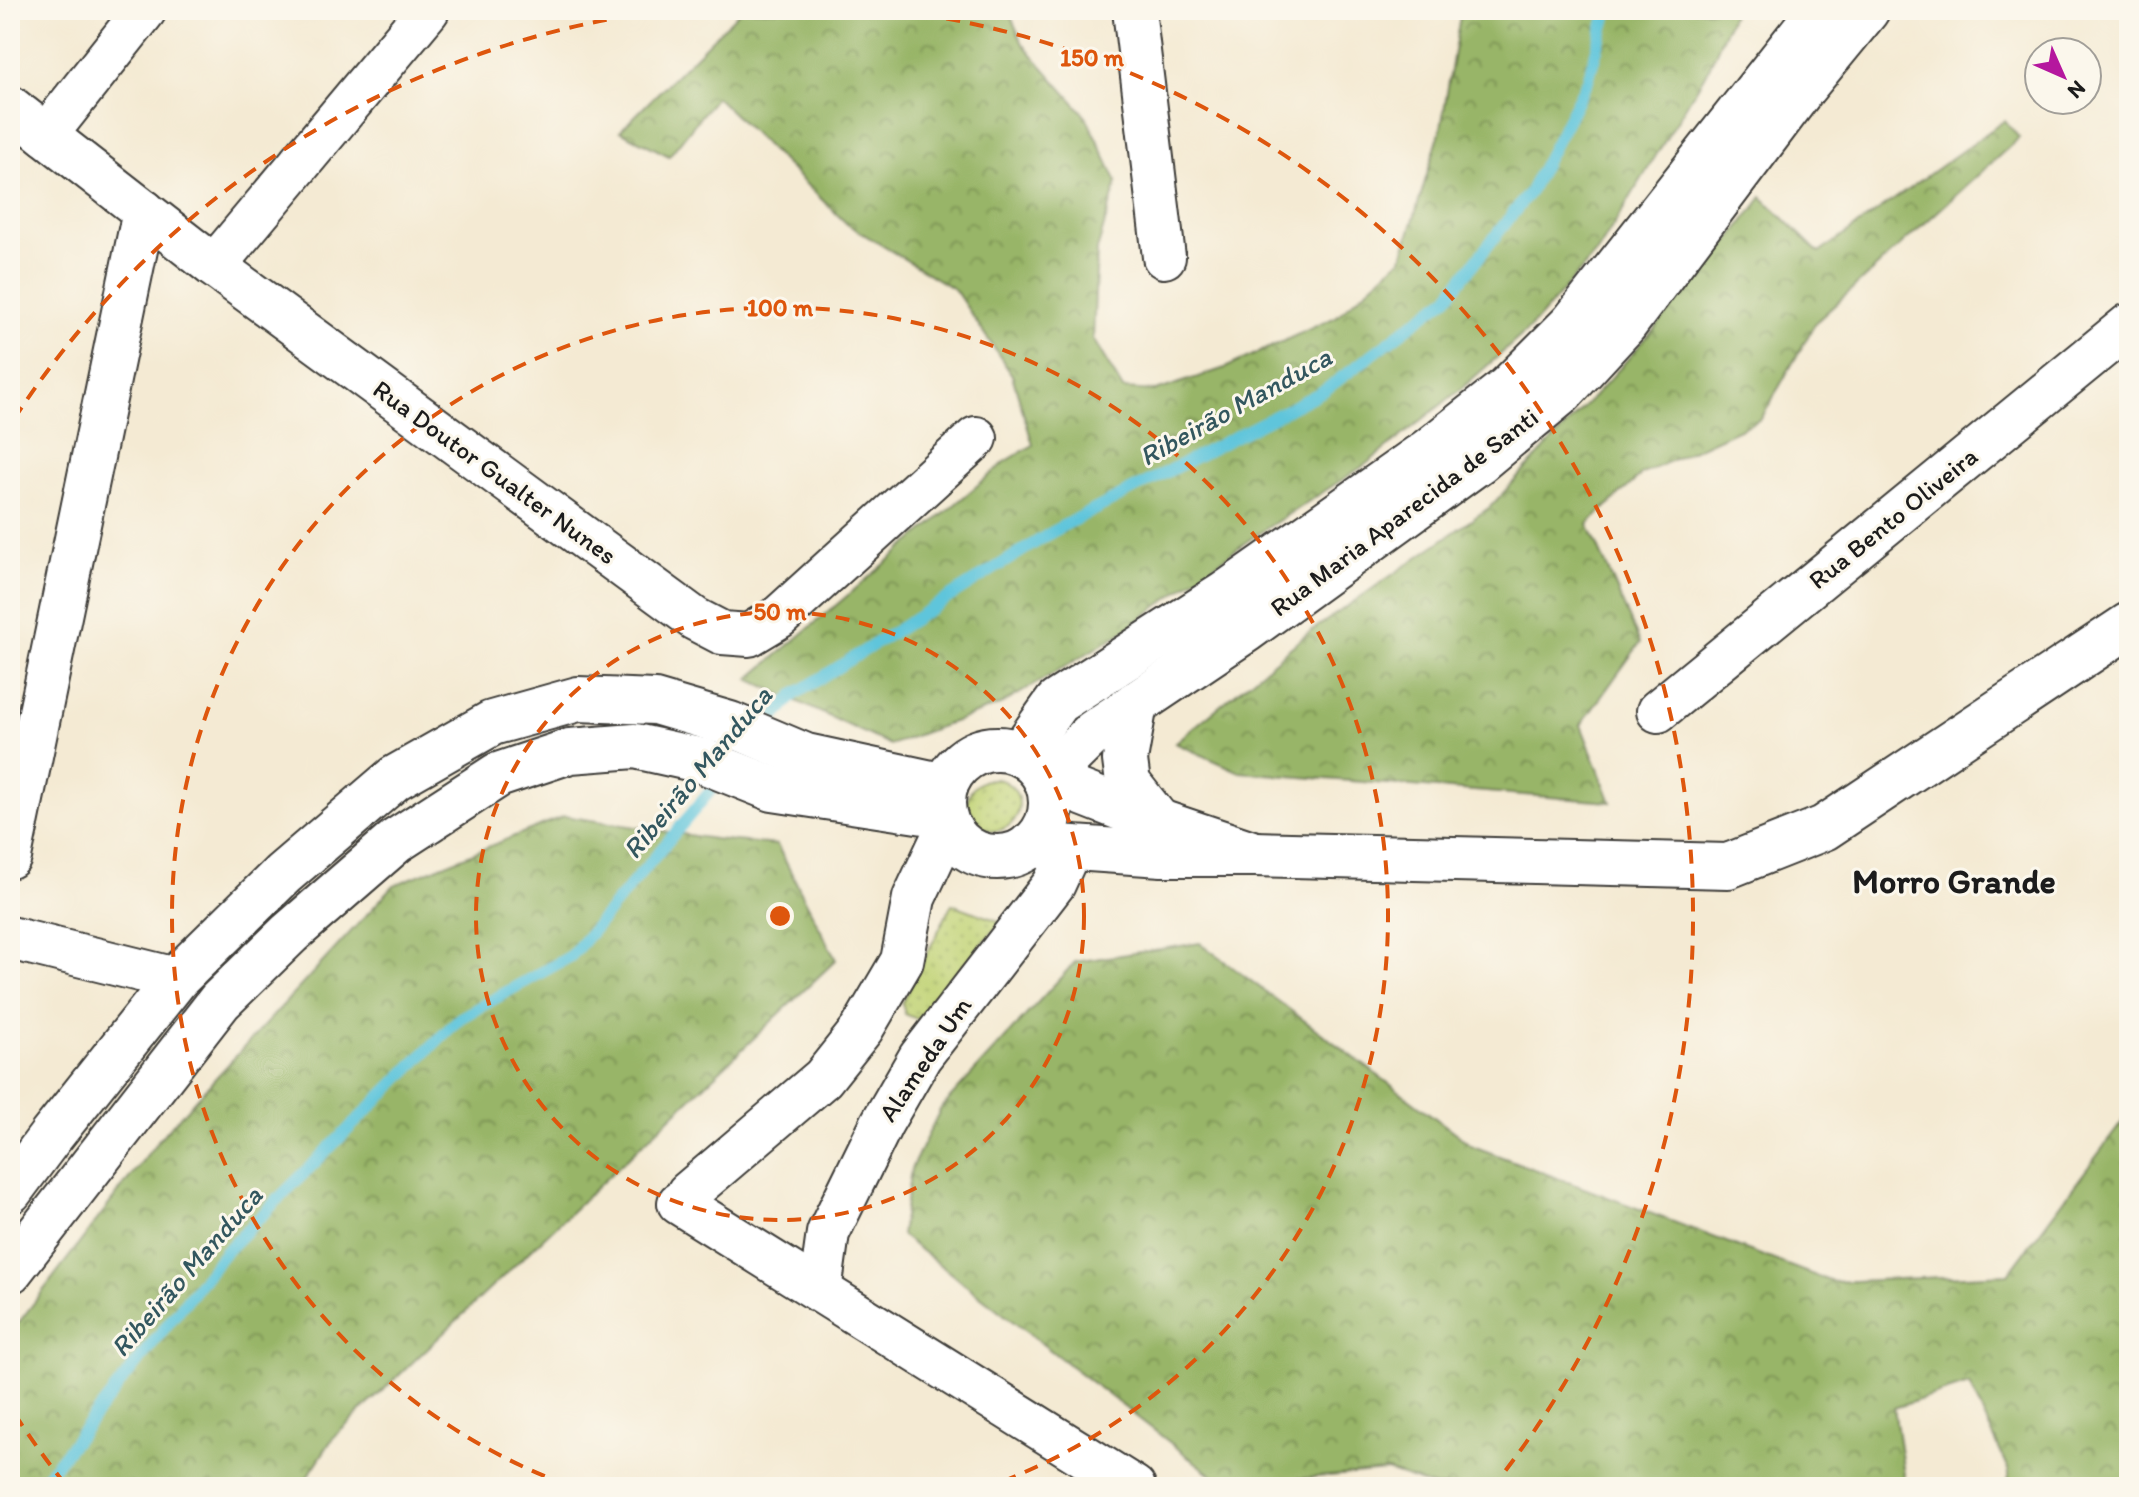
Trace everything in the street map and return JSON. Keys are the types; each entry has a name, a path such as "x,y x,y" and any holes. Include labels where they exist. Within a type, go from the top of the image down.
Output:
{"main road":[{"name":"Rua Maria Aparecida de Santi","path":"1033,766 1057,702 1225,594 1428,451 1508,388 1573,323 1820,10"},
{"name":"Rua Maria Aparecida de Santi","path":"1033,766 1094,732 1246,630 1465,471 1562,392 1625,324 1803,88 1867,10"},
{"path":"1255,854 1158,821 998,749 976,753 957,766 946,809 963,845 985,855 1009,856 1051,846 1162,854 1728,866 1824,828 2129,625"},
{"path":"10,1191 176,979 283,874 395,778 492,723 578,699 655,702 730,724 946,809"},
{"path":"1135,704 1125,760 1128,783 1158,821"},
{"path":"10,1271 220,1001 290,933 396,841 498,775 570,751 635,746 703,761 773,789 946,809"},
{"path":"1033,766 1050,790 1046,826 1051,846"}],"street":[{"path":"46,135 145,10"},
{"path":"214,266 428,10"},
{"path":"1134,10 1164,257"},
{"name":"Rua Doutor Gualter Nunes","path":"10,107 214,266 682,610 722,633 749,635 779,617 976,438"},
{"path":"10,857 144,211"},
{"name":"Rua Bento Oliveira","path":"1658,711 2129,325"},
{"path":"946,809 914,898 902,961 862,1029 823,1078 684,1198 820,1291 1134,1487"},
{"name":"Alameda Um","path":"820,1291 828,1233 882,1123 920,1057 1054,884 1051,846"},
{"path":"10,938 176,979"}],"green space":[{"path":"741,10 1008,10 1023,44 1086,116 1117,182 1097,250 1093,339 1123,389 1156,391 1225,368 1336,317 1402,258 1441,128 1461,10 1734,10 1709,68 1598,251 1530,328 1461,389 1365,465 1253,537 1118,635 1000,705 890,745 749,679 1005,462 1033,445 1012,375 955,290 847,224 716,97 669,156 620,131"},
{"path":"2005,120 2019,138 1816,322 1761,419 1642,474 1588,524 1640,643 1581,725 1611,802 1240,772 1175,743 1307,634 1490,507 1611,378 1716,258 1762,197 1819,253"},
{"path":"993,779 1011,787 1019,805 1011,823 993,831 975,823 967,805 975,787"},
{"path":"564,816 714,839 777,845 836,960 333,1438 301,1487 10,1487 10,1334 160,1138 394,885"},
{"path":"952,904 1001,922 917,1019 905,1014 902,1003"},
{"path":"1200,943 1473,1146 1832,1282 2008,1274 2129,1113 2129,1487 2008,1487 2009,1470 1969,1384 1894,1408 1906,1487 1435,1487 1387,1471 1225,1485 901,1235 911,1169 941,1108 1075,962"}],"waterway":[{"name":"Ribeirão Manduca","path":"764,729 794,695 1057,529 1325,390 1447,298 1529,193 1588,80 1608,10"},
{"name":"Ribeirão Manduca","path":"38,1487 225,1252 460,1018 571,956 723,776"}],"district":[{"name":"Morro Grande","path":"1954,881"}]}
